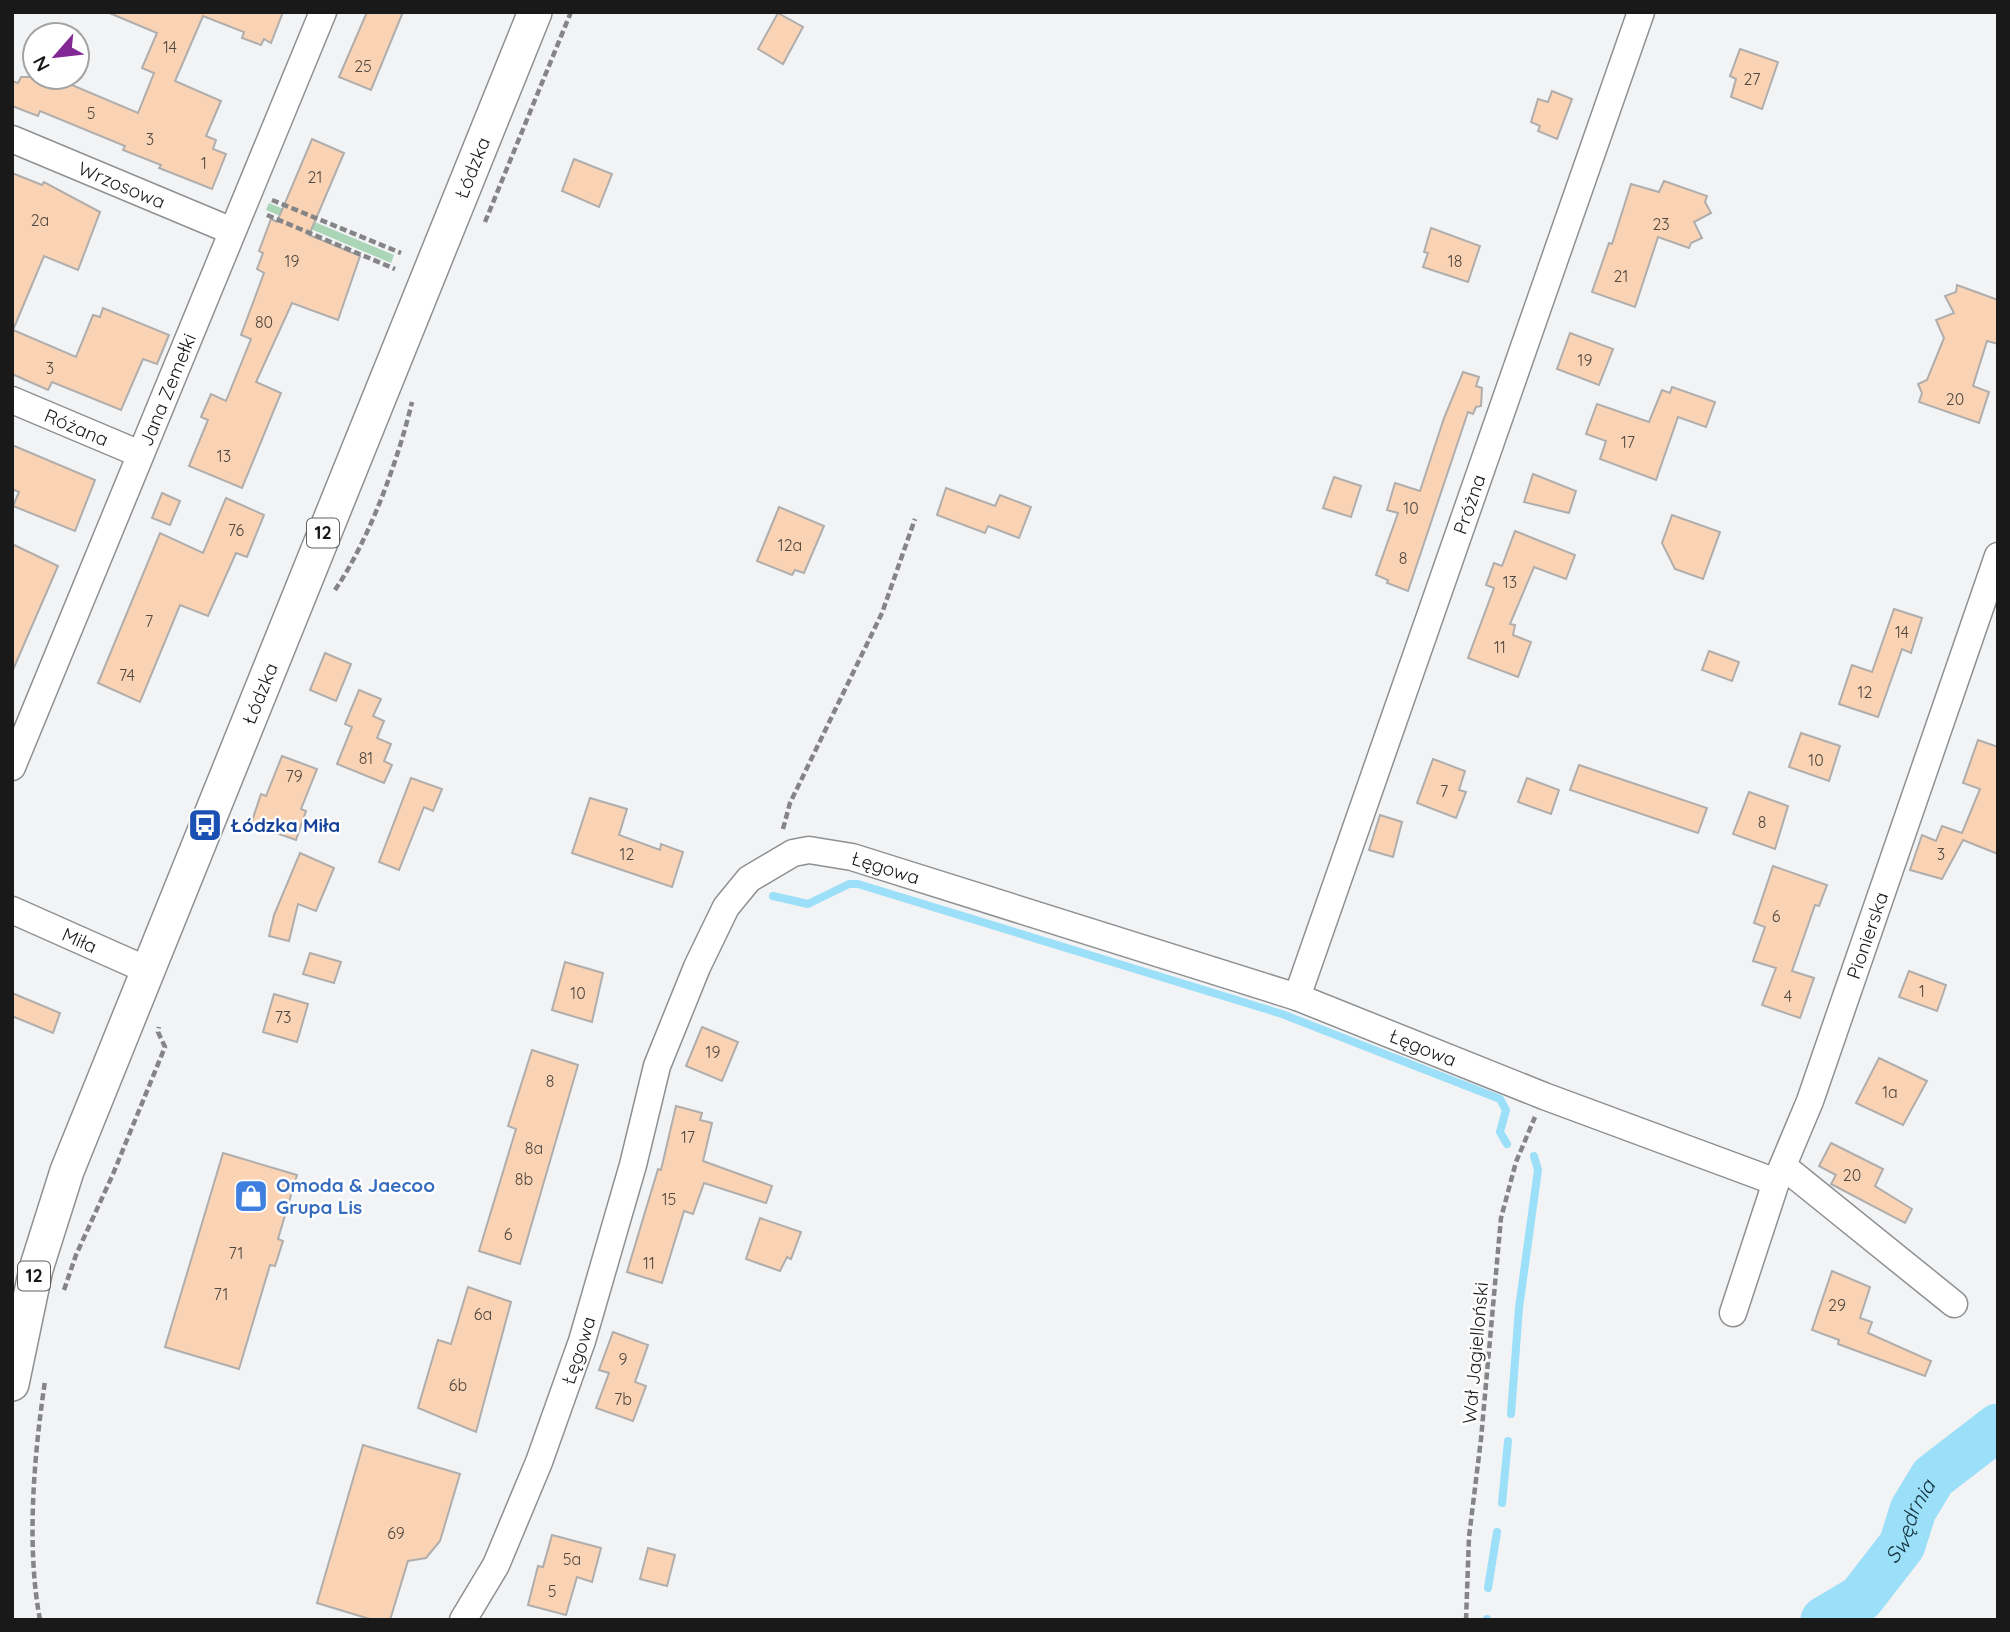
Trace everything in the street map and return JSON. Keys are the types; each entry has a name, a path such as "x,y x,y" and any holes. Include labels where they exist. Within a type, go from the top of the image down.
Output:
{"main road":[{"name":"Łódzka","path":"12,1384 36,1269 54,1208 146,970 535,12"}],"street":[{"name":"Jana Zemełki","path":"12,767 323,12"},
{"name":"Próżna","path":"1297,997 1641,12"},
{"name":"Wrzosowa","path":"12,139 232,231"},
{"name":"Różana","path":"12,400 140,454"},
{"name":"Pionierska","path":"1733,1313 1780,1174 1810,1101 1998,556"},
{"name":"Łęgowa","path":"463,1620 503,1550 548,1438 582,1341 633,1166 657,1066 696,967 726,907 749,879 793,853 809,850 852,857 1297,997 1544,1096 1780,1174 1954,1304"},
{"name":"Miła","path":"12,910 146,970"}],"path":[{"path":"483,227 570,12"},
{"path":"246,197 401,253"},
{"path":"246,197 395,269"},
{"path":"334,592 351,568 406,432 416,391"},
{"path":"773,863 790,803 882,613 915,519"},
{"path":"63,1293 75,1255 113,1174 164,1047 158,1032 164,1014"},
{"name":"Wał Jagielloński","path":"1466,1620 1469,1537 1481,1439 1501,1218 1516,1162 1544,1096"},
{"path":"40,1620 34,1507 37,1449 46,1377"}],"green space":[{"path":"269,203 394,255 391,263 266,210"}],"building":[{"path":"107,12 283,12 271,43 264,39 261,45 242,38 244,32 203,16 175,81 221,101 206,136 216,140 213,149 226,154 212,189 159,168 161,165 123,150 125,146 40,111 38,116 12,106 12,81 18,83 21,77 21,91 86,91 138,113 154,73 142,68 157,33"},
{"path":"367,12 403,12 371,90 339,77"},
{"path":"778,13 803,27 783,64 758,49"},
{"path":"1740,49 1778,62 1762,109 1731,97 1736,79 1730,76"},
{"path":"1552,91 1572,99 1557,139 1538,131 1540,126 1531,122 1538,99 1548,102"},
{"path":"312,139 344,153 309,235 360,256 338,320 292,303 256,382 281,393 242,488 189,466 208,420 201,417 211,394 226,401 251,339 241,335 264,273 257,269 263,253 259,251 271,219 277,222"},
{"path":"574,159 612,174 599,207 562,191"},
{"path":"12,173 42,185 44,182 100,212 78,270 44,256 13,330 76,357 93,315 100,317 103,308 169,335 157,364 143,359 121,410 52,382 48,390 12,374"},
{"path":"1664,181 1707,196 1705,202 1711,213 1694,222 1702,238 1691,243 1689,248 1658,237 1635,307 1592,292 1609,243 1612,244 1631,184 1659,192"},
{"path":"1431,228 1480,246 1468,282 1423,267"},
{"path":"1957,285 1998,300 1998,344 1987,341 1973,386 1989,392 1979,423 1919,402 1922,393 1918,384 1927,380 1944,338 1936,320 1954,313 1945,296 1956,292"},
{"path":"1570,333 1613,349 1599,385 1557,369"},
{"path":"1463,372 1479,377 1476,386 1482,388 1481,406 1476,407 1473,414 1468,412 1408,591 1387,583 1388,580 1376,575 1398,513 1387,510 1395,483 1420,491 1444,418"},
{"path":"1672,387 1715,402 1706,427 1678,417 1656,480 1600,459 1606,441 1586,434 1597,404 1649,422 1662,390 1670,393"},
{"path":"12,445 95,480 75,531 13,506 19,492 12,489"},
{"path":"1533,474 1576,491 1569,513 1524,502"},
{"path":"1334,477 1361,486 1351,517 1323,508"},
{"path":"946,488 995,506 1000,495 1031,507 1019,538 988,526 985,533 937,515"},
{"path":"162,493 180,501 170,525 152,518"},
{"path":"226,498 264,515 247,557 236,553 208,616 180,605 140,702 98,683 160,533 203,553"},
{"path":"779,507 824,526 804,573 795,570 792,575 757,561"},
{"path":"1672,515 1720,532 1703,579 1675,569 1662,543"},
{"path":"1515,531 1575,555 1566,579 1534,567 1510,624 1515,625 1513,635 1531,642 1518,677 1468,658 1494,588 1486,585 1494,563 1502,566"},
{"path":"12,544 58,566 12,672"},
{"path":"1894,609 1922,618 1911,653 1902,649 1878,717 1839,704 1852,665 1872,672"},
{"path":"1709,651 1739,662 1732,681 1702,670"},
{"path":"325,653 351,664 336,701 310,690"},
{"path":"359,690 381,699 373,716 384,721 377,738 391,744 384,761 392,765 384,783 337,764 352,727 345,724"},
{"path":"1801,733 1840,746 1829,781 1789,767"},
{"path":"1978,740 1998,747 1998,854 1963,840 1942,879 1910,870 1922,835 1936,841 1942,826 1962,833 1980,789 1963,783"},
{"path":"282,756 317,769 301,809 306,811 296,840 251,824 261,794 266,796"},
{"path":"1433,759 1465,771 1459,790 1466,792 1456,818 1417,803"},
{"path":"1579,765 1707,808 1698,833 1570,790"},
{"path":"411,778 442,789 433,811 424,807 399,870 379,862"},
{"path":"1527,778 1559,790 1551,814 1518,802"},
{"path":"1749,792 1788,806 1775,849 1733,834"},
{"path":"590,798 627,809 619,835 660,850 661,844 683,852 672,887 572,853"},
{"path":"1380,815 1402,822 1393,857 1369,850"},
{"path":"300,853 334,868 316,911 298,904 289,941 269,936 274,915"},
{"path":"1773,866 1827,885 1819,906 1815,905 1792,971 1814,978 1800,1018 1762,1005 1776,968 1753,961 1765,927 1754,923"},
{"path":"310,953 341,962 334,983 303,974"},
{"path":"565,962 603,973 592,1022 552,1010"},
{"path":"1909,971 1946,985 1937,1011 1899,997"},
{"path":"12,993 60,1013 53,1033 12,1016"},
{"path":"274,994 308,1004 297,1042 263,1032"},
{"path":"702,1027 738,1042 722,1081 686,1066"},
{"path":"532,1050 578,1065 520,1264 479,1251 516,1129 508,1126"},
{"path":"1879,1058 1927,1081 1903,1125 1856,1103"},
{"path":"676,1106 702,1113 700,1120 712,1123 703,1161 772,1186 766,1203 704,1183 693,1214 684,1211 662,1283 627,1272 658,1169 661,1170"},
{"path":"1831,1143 1883,1169 1875,1186 1912,1209 1905,1223 1831,1184 1836,1175 1819,1166"},
{"path":"223,1153 297,1175 278,1239 283,1241 275,1266 270,1265 239,1369 165,1347"},
{"path":"760,1218 801,1232 791,1259 787,1257 780,1271 746,1259"},
{"path":"1832,1271 1870,1287 1860,1318 1872,1322 1868,1333 1931,1361 1925,1376 1838,1344 1839,1340 1812,1330"},
{"path":"468,1287 511,1302 476,1432 418,1408 438,1340 451,1344"},
{"path":"613,1332 648,1345 635,1382 646,1386 633,1421 596,1408 609,1373 599,1370"},
{"path":"363,1445 460,1474 440,1541 426,1558 408,1561 390,1620 373,1620 317,1603"},
{"path":"552,1535 601,1548 592,1582 577,1577 566,1615 528,1605 538,1566 543,1567"},
{"path":"648,1548 675,1555 667,1586 640,1579"}],"waterway":[{"path":"773,896 808,904 849,884 858,884 1282,1014 1500,1099 1506,1110 1500,1132 1507,1144"},
{"path":"1511,1414 1519,1308 1538,1170 1534,1156"},
{"name":"Swędrnia","path":"1824,1620 1861,1598 1902,1545 1913,1510 1933,1477 1998,1427"},
{"path":"1502,1503 1508,1441"},
{"path":"1488,1588 1497,1532"}],"place":[{"name":"Łódzka Miła","path":"205,825"},
{"name":"Omoda & Jaecoo Grupa Lis","path":"251,1196"}]}
